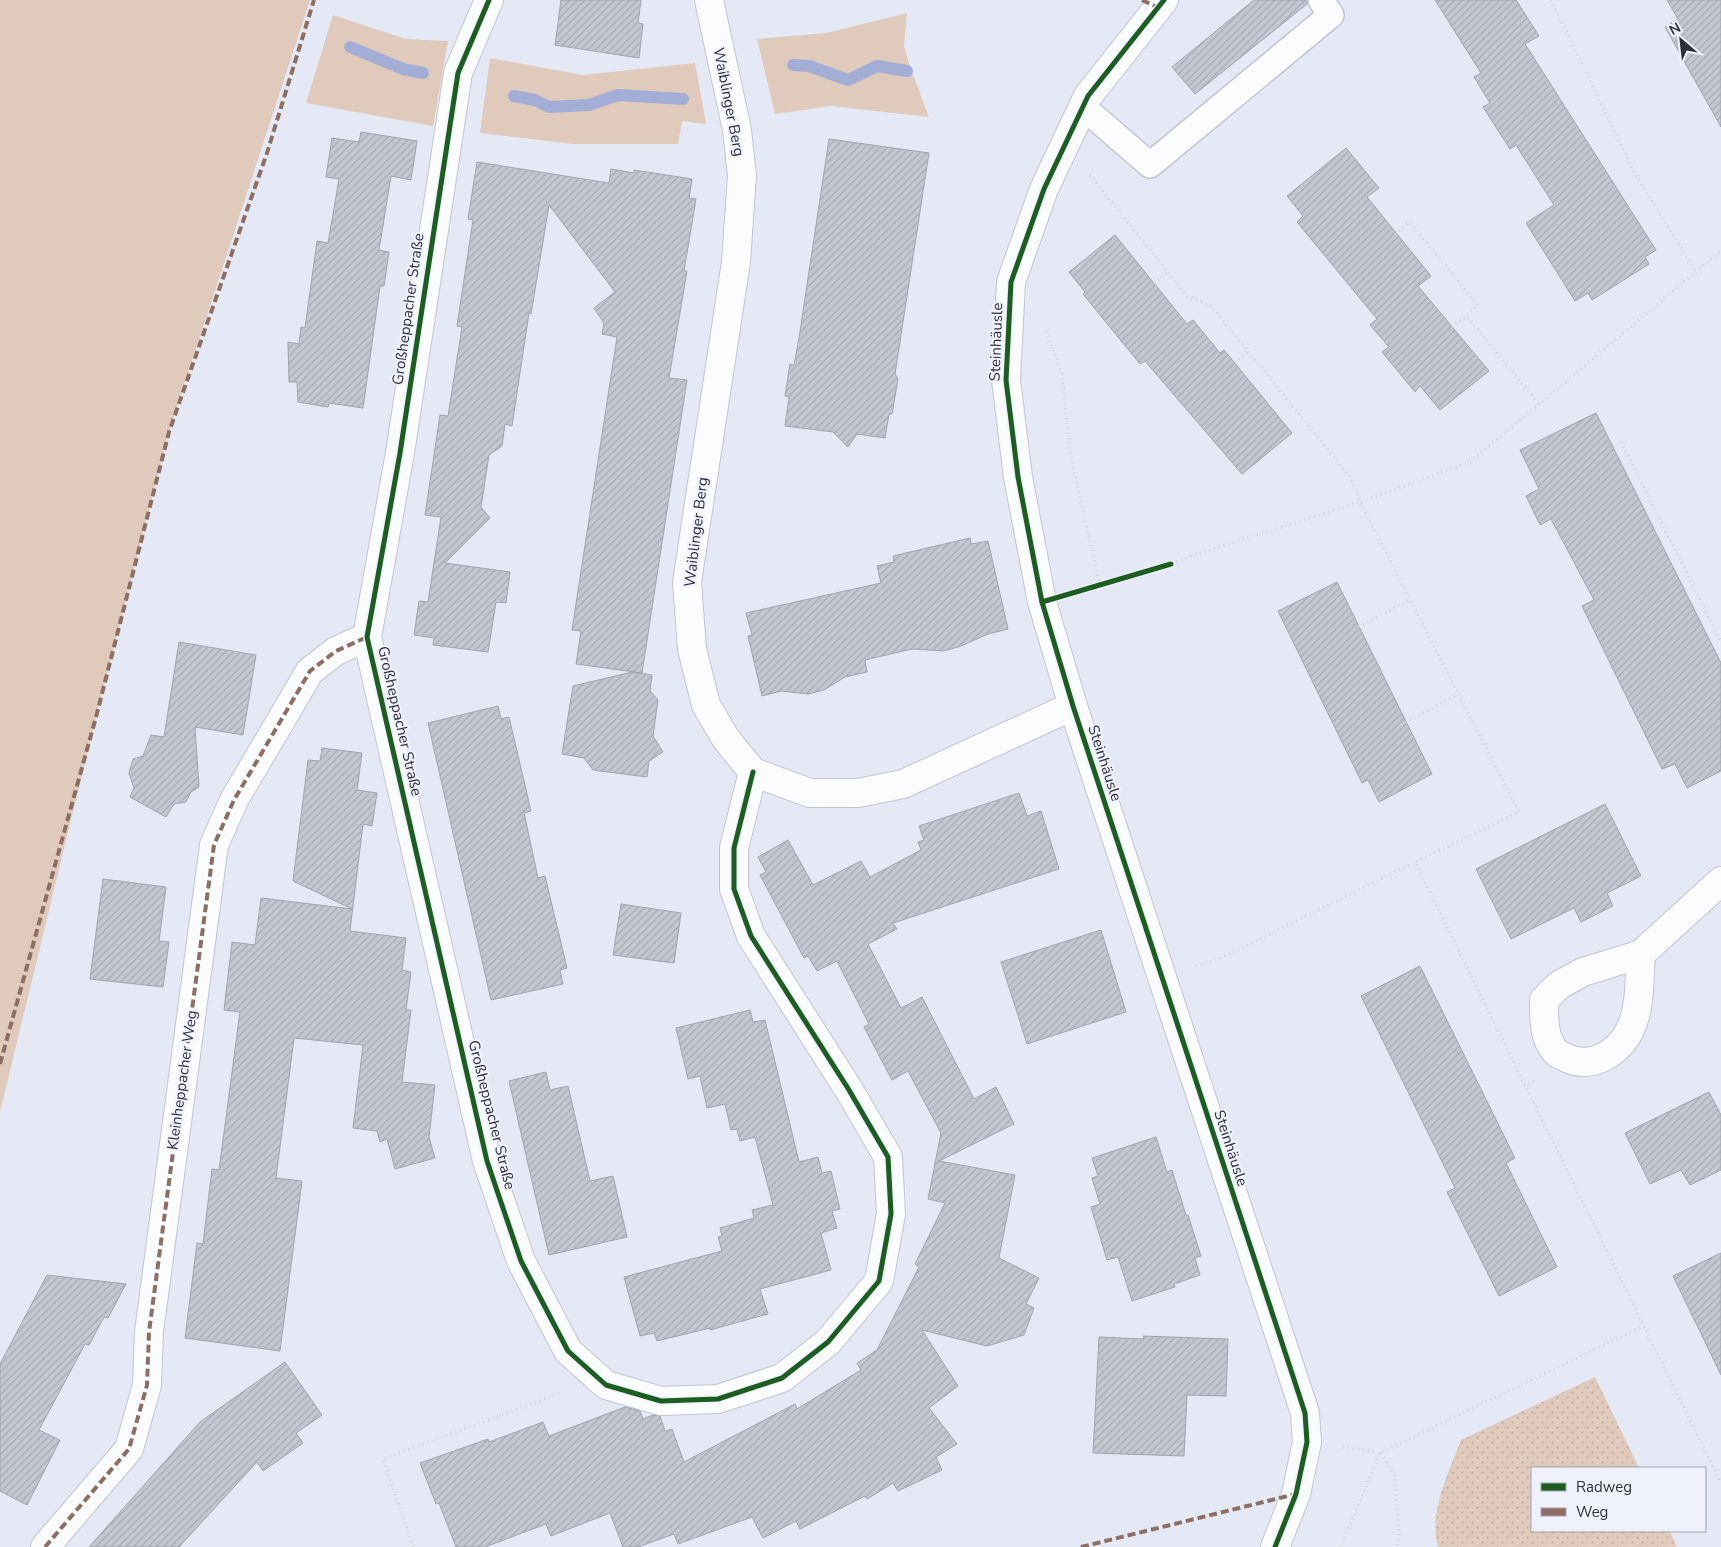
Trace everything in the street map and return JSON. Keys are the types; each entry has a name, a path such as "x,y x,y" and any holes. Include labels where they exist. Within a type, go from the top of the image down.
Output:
{"street":[{"name":"Großheppacher Straße","path":"489,0 458,73 400,453 367,637 487,1161 521,1261 568,1351 606,1385 661,1402 718,1399 782,1378 828,1342 878,1281 891,1214 888,1157 849,1090 751,936 734,889 734,848 752,772"},
{"name":"Waiblinger Berg","path":"709,0 737,130 742,176 736,262 687,582 692,649 706,706 726,739 752,772"},
{"name":"Steinhäusle","path":"1154,2 1088,96 1044,190 1011,282 1006,380 1018,477 1042,602 1073,706 1305,1413 1306,1451 1296,1494 1276,1547"},
{"name":"Kleinheppacher Weg","path":"45,1547 129,1449 147,1385 149,1332 214,845 234,800 310,671 336,651 367,637"},
{"path":"752,772 810,793 858,793 894,786 903,784 1073,706"},
{"path":"1641,954 1721,882"}],"lane":[{"path":"1083,107 1150,165 1330,15 1321,0"}],"path":[{"path":"1551,0 1634,172 1696,272"},
{"path":"1065,144 1187,296 1211,306 1351,478 1360,502 1519,812 1226,956"},
{"path":"1395,234 1409,222 1478,305 1452,327"},
{"path":"1011,282 1040,314 1062,373 1070,452 1100,586 1360,502 1470,462 1721,251"},
{"path":"1154,283 1168,272"},
{"path":"1466,316 1539,404"},
{"path":"1235,363 1248,351"},
{"path":"1621,442 1721,642"},
{"path":"1354,629 1410,600"},
{"path":"1401,725 1458,694"},
{"path":"1415,862 1721,1483"},
{"path":"1341,1547 1380,1453 1643,1326"},
{"path":"413,1547 383,1459 599,1379"},
{"path":"1380,1453 1394,1475 1399,1535 1397,1547"}],"shaded area":[{"path":"0,0 310,0 169,432 96,717 0,1112"},
{"path":"907,13 904,46 929,117 831,106 775,114 757,39 826,33"},
{"path":"333,15 406,39 448,41 433,126 306,103"},
{"path":"490,58 583,75 695,63 706,124 682,121 678,144 573,144 480,133"},
{"path":"1595,1377 1639,1467 1531,1467 1531,1532 1670,1532 1677,1547 1438,1547 1436,1520 1441,1493 1461,1440"}],"building":[{"path":"561,0 641,0 638,23 643,24 639,58 555,45"},
{"path":"1254,0 1307,0 1307,4 1195,94 1172,67"},
{"path":"1435,0 1516,0 1539,36 1525,44 1656,250 1645,257 1649,264 1592,300 1588,293 1575,301 1526,223 1554,205 1516,145 1510,149 1483,107 1490,103 1474,77 1481,73"},
{"path":"1667,0 1721,0 1721,127 1665,27 1678,19"},
{"path":"361,132 417,141 411,180 391,176 379,250 389,252 384,286 380,286 363,408 329,403 328,407 298,402 297,382 289,382 288,342 299,344 301,327 305,328 317,241 328,243 339,179 326,177 332,138 359,142"},
{"path":"829,139 929,153 895,374 898,379 892,414 889,414 885,438 857,434 848,447 833,432 785,426 789,397 785,396 790,364 794,365 799,338"},
{"path":"1346,148 1379,188 1367,197 1431,276 1418,286 1489,371 1440,410 1420,386 1415,392 1382,352 1389,347 1370,325 1377,319 1297,222 1303,216 1287,196"},
{"path":"477,162 609,183 611,169 634,173 634,170 692,179 689,198 696,199 684,271 687,271 669,378 687,380 642,673 576,664 581,631 572,630 617,337 602,334 604,323 594,308 615,292 549,205 531,314 529,313 512,426 505,424 502,446 489,455 481,507 490,518 445,563 510,572 506,603 496,602 488,652 433,645 434,638 414,635 419,601 428,602 441,517 425,515 440,415 448,416 462,327 457,326 473,220 468,219"},
{"path":"1115,235 1187,324 1193,320 1220,353 1224,350 1292,433 1242,474 1145,361 1140,364 1083,294 1085,292 1069,272"},
{"path":"1596,413 1721,663 1721,771 1687,788 1675,764 1662,769 1582,606 1594,600 1551,519 1540,525 1526,496 1539,489 1520,450"},
{"path":"970,538 971,544 988,541 1008,629 988,634 944,651 912,649 865,660 867,672 845,677 824,690 808,694 781,691 762,696 748,636 752,635 746,613 881,583 877,566 894,562 893,556"},
{"path":"1337,582 1432,774 1379,802 1368,780 1362,783 1278,611"},
{"path":"179,642 256,655 243,735 195,727 199,787 191,792 186,802 174,804 166,817 130,797 134,788 129,773 133,759 143,756 151,735 164,737"},
{"path":"632,672 652,675 650,691 658,700 653,736 663,752 649,761 647,777 593,770 584,758 562,754 573,686"},
{"path":"498,706 501,719 509,717 531,811 524,813 538,878 545,876 567,968 560,970 563,984 491,1000 428,723"},
{"path":"322,748 362,753 357,790 377,793 372,826 363,824 350,931 406,938 402,970 411,972 406,1010 411,1010 402,1082 435,1085 429,1137 435,1158 395,1169 387,1139 380,1142 377,1131 353,1128 363,1045 294,1038 276,1178 302,1181 280,1351 185,1338 197,1243 203,1244 212,1169 219,1170 240,1012 224,1010 232,942 255,945 261,898 352,909 293,881 308,760 320,761"},
{"path":"1019,793 1027,816 1041,811 1059,869 893,923 897,929 868,944 901,1008 922,997 974,1099 996,1087 1014,1124 939,1161 1015,1175 999,1258 1039,1278 1026,1304 1034,1308 1024,1335 987,1346 922,1330 958,1386 929,1408 957,1444 936,1457 942,1470 898,1491 893,1483 867,1499 865,1496 800,1529 796,1521 763,1538 752,1517 678,1544 674,1534 638,1547 623,1547 610,1513 551,1536 546,1524 485,1547 456,1547 439,1503 436,1504 420,1463 488,1439 489,1442 543,1422 549,1436 625,1407 640,1411 643,1419 653,1415 660,1416 665,1431 672,1429 684,1462 795,1404 797,1409 861,1370 857,1363 877,1350 919,1267 915,1264 945,1203 928,1199 941,1133 908,1071 892,1080 864,1027 869,1024 837,961 817,971 808,956 804,958 760,875 766,872 758,857 788,840 813,885 861,861 870,877 921,850 918,842 924,840 919,826"},
{"path":"1605,804 1641,876 1607,893 1613,906 1581,922 1574,908 1511,939 1476,869"},
{"path":"103,879 166,887 159,941 169,942 163,987 90,979"},
{"path":"621,904 681,913 674,963 613,955"},
{"path":"1101,930 1126,1012 1027,1044 1001,962"},
{"path":"1420,966 1515,1158 1506,1163 1557,1267 1499,1296 1447,1192 1455,1188 1361,996"},
{"path":"750,1010 753,1022 765,1020 799,1162 818,1157 822,1173 831,1171 840,1209 832,1211 837,1228 821,1233 831,1270 760,1289 768,1314 710,1330 710,1328 657,1341 654,1333 640,1336 624,1277 722,1251 718,1237 722,1236 720,1228 754,1218 752,1210 773,1205 755,1137 740,1141 737,1129 731,1130 725,1104 707,1108 700,1076 688,1079 676,1028"},
{"path":"546,1072 550,1090 568,1086 590,1181 613,1176 627,1237 549,1255 509,1081"},
{"path":"1709,1092 1721,1115 1721,1170 1690,1185 1681,1170 1650,1184 1625,1133"},
{"path":"1156,1137 1167,1172 1172,1170 1186,1215 1188,1215 1201,1256 1195,1258 1200,1275 1174,1284 1175,1287 1132,1301 1118,1257 1107,1260 1091,1207 1100,1204 1092,1178 1098,1176 1092,1158"},
{"path":"1721,1253 1721,1375 1673,1276"},
{"path":"47,1275 126,1284 108,1318 104,1317 89,1345 85,1344 39,1430 60,1440 27,1505 0,1491 0,1364"},
{"path":"1143,1336 1228,1339 1226,1396 1187,1395 1184,1456 1093,1453 1099,1337 1144,1339"},
{"path":"285,1362 322,1415 296,1433 303,1443 263,1471 257,1462 179,1547 89,1547 200,1422"}],"waterway":[{"path":"350,47 403,69 423,73"},
{"path":"793,65 809,66 848,80 877,66 907,71"},
{"path":"514,96 535,100 549,107 589,105 618,95 683,99"}],"marked path":[{"path":"0,1064 96,717 169,432 267,153 314,0"},
{"path":"1142,0 1157,7"},
{"path":"45,1547 129,1449 147,1385 149,1332 214,845 234,800 310,671 336,651 367,637"},
{"path":"1081,1547 1296,1494"}],"cycle path":[{"path":"489,0 458,73 400,453 367,637 487,1161 521,1261 568,1351 606,1385 661,1401 718,1399 782,1378 828,1342 879,1281 891,1214 888,1157 849,1090 751,936 734,889 734,848 753,772"},
{"path":"1164,0 1088,96 1044,189 1011,282 1006,380 1018,477 1042,602 1073,706 1305,1413 1307,1442 1296,1494 1275,1547"},
{"path":"1042,602 1171,564"}]}
